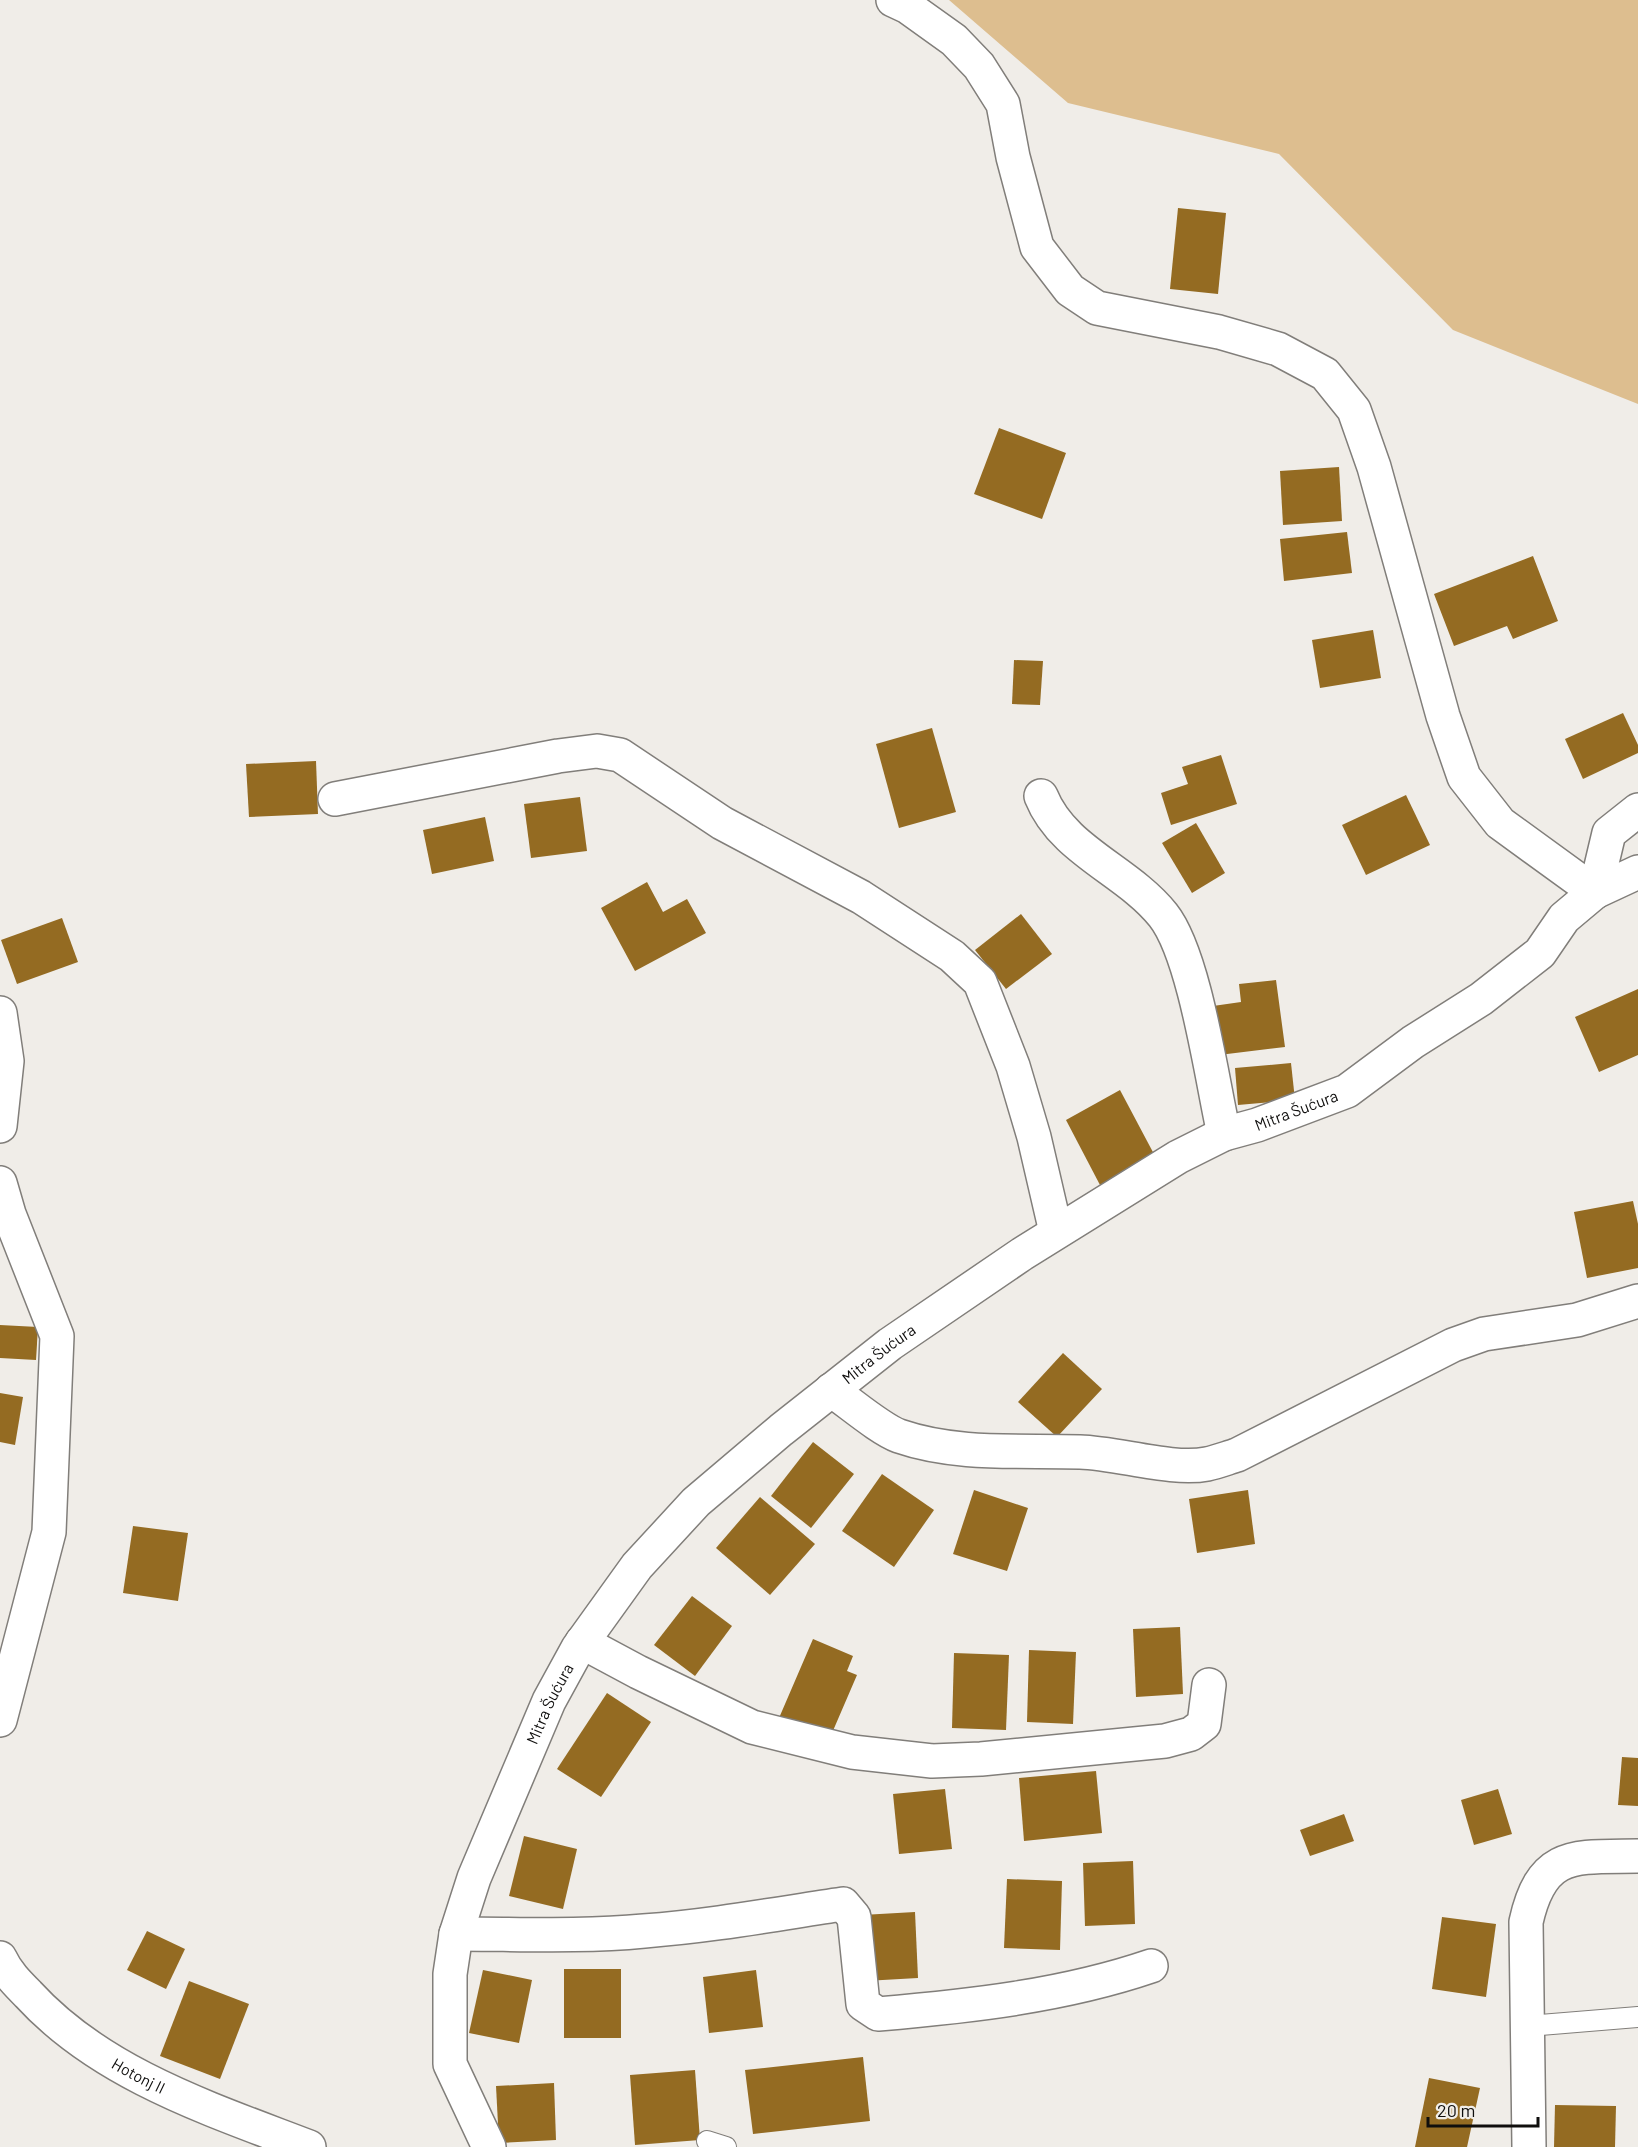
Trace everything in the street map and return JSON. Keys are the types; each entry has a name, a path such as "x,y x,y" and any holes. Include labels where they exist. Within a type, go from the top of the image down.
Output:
{"street":[{"path":"893,0 908,6 954,40 980,66 1004,104 1013,157 1037,247 1070,290 1097,308 1219,332 1278,349 1325,374 1354,410 1374,467 1443,716 1464,777 1500,823 1595,892 1609,833 1638,810"},
{"path":"335,799 558,756 597,751 620,755 722,823 861,897 952,956 980,982 1013,1066 1034,1137 1056,1232"},
{"path":"1041,796 1047,810 1068,837 1139,890 1165,917 1182,954 1194,993 1224,1134"},
{"name":"Mitra Šućura","path":"489,2147 450,2064 450,1974 456,1934 474,1878 549,1701 582,1642 637,1566 696,1502 890,1344 1056,1232 1178,1157 1224,1134 1257,1125 1347,1091 1413,1042 1481,999 1531,959 1539,952 1564,918 1595,892 1638,873"},
{"path":"0,1012 6,1061 0,1126"},
{"path":"0,1183 9,1214 57,1336 50,1532 0,1720"},
{"path":"831,1390 897,1436 942,1446 992,1451 1081,1452 1124,1456 1176,1465 1205,1465 1237,1455 1453,1345 1484,1334 1577,1320 1638,1301"},
{"path":"582,1642 752,1727 852,1752 932,1761 1037,1754 1165,1741 1191,1734 1204,1724 1209,1685"},
{"path":"1529,2147 1526,1922 1532,1897 1542,1876 1563,1863 1587,1857 1638,1856"},
{"path":"456,1934 574,1935 642,1932 715,1924 843,1904 854,1917 863,2004 878,2013 1045,1993 1102,1982 1150,1966"},
{"name":"Hotonj II","path":"0,1958 6,1970 40,2007 89,2048 134,2073 222,2114 309,2147"}],"lane":[{"path":"1528,2026 1638,2017"},
{"path":"707,2141 726,2147"}],"shaded area":[{"path":"949,0 1638,0 1638,404 1453,330 1279,154 1068,103"}],"building":[{"path":"1178,208 1226,213 1218,294 1170,289"},
{"path":"999,428 1066,453 1042,519 974,494"},
{"path":"1339,467 1342,521 1283,525 1280,471"},
{"path":"1347,532 1352,573 1284,581 1280,539"},
{"path":"1533,556 1558,621 1513,639 1507,626 1454,646 1434,594"},
{"path":"1373,630 1381,678 1320,688 1312,640"},
{"path":"1014,660 1043,661 1040,705 1012,704"},
{"path":"1623,713 1638,745 1638,753 1583,779 1565,739"},
{"path":"932,728 956,812 899,828 876,744"},
{"path":"1221,755 1237,804 1171,825 1161,793 1188,784 1182,767"},
{"path":"316,761 318,814 249,817 246,764"},
{"path":"1406,795 1430,845 1366,875 1342,825"},
{"path":"580,797 587,851 531,858 524,804"},
{"path":"485,817 494,861 432,874 423,830"},
{"path":"1196,823 1225,873 1192,893 1162,843"},
{"path":"647,882 663,912 687,899 706,933 635,971 601,908"},
{"path":"1021,914 1052,954 1006,989 975,950"},
{"path":"62,918 78,962 17,984 1,940"},
{"path":"1276,980 1285,1047 1219,1055 1213,1006 1241,1002 1239,984"},
{"path":"1638,989 1638,1055 1599,1072 1575,1017"},
{"path":"1291,1063 1295,1100 1238,1105 1235,1068"},
{"path":"1120,1090 1155,1156 1100,1185 1066,1120"},
{"path":"1633,1201 1638,1224 1638,1268 1587,1278 1574,1212"},
{"path":"0,1325 38,1327 36,1360 0,1358"},
{"path":"1063,1353 1102,1389 1057,1437 1018,1402"},
{"path":"0,1393 23,1397 15,1445 0,1442"},
{"path":"813,1442 854,1474 811,1528 771,1496"},
{"path":"882,1474 934,1510 894,1567 842,1531"},
{"path":"974,1490 1028,1508 1007,1571 953,1554"},
{"path":"1248,1490 1255,1544 1197,1553 1189,1499"},
{"path":"760,1497 815,1544 770,1595 716,1548"},
{"path":"133,1526 188,1533 178,1601 123,1593"},
{"path":"692,1596 732,1626 695,1676 654,1645"},
{"path":"1180,1627 1183,1694 1136,1697 1133,1629"},
{"path":"813,1639 853,1656 847,1671 857,1675 829,1740 779,1718"},
{"path":"1029,1650 1076,1652 1073,1724 1027,1722"},
{"path":"954,1653 1009,1655 1006,1730 952,1728"},
{"path":"607,1693 651,1722 601,1797 557,1769"},
{"path":"1622,1757 1638,1758 1638,1806 1618,1805"},
{"path":"1096,1771 1102,1833 1024,1841 1019,1778"},
{"path":"945,1789 952,1849 899,1854 893,1794"},
{"path":"1498,1789 1512,1834 1474,1845 1461,1800"},
{"path":"1344,1814 1354,1841 1310,1856 1300,1830"},
{"path":"524,1836 577,1849 563,1909 509,1896"},
{"path":"1133,1861 1135,1924 1085,1926 1083,1863"},
{"path":"1007,1879 1062,1881 1060,1950 1004,1948"},
{"path":"915,1912 918,1978 865,1981 862,1915"},
{"path":"1442,1917 1496,1924 1486,1997 1432,1989"},
{"path":"147,1931 185,1949 166,1989 127,1970"},
{"path":"564,1969 621,1969 621,2038 564,2038"},
{"path":"483,1970 532,1980 519,2043 469,2033"},
{"path":"756,1970 763,2027 709,2033 703,1977"},
{"path":"189,1981 249,2004 220,2079 160,2056"},
{"path":"863,2057 870,2121 753,2134 745,2070"},
{"path":"695,2070 700,2140 635,2145 630,2075"},
{"path":"1429,2078 1480,2088 1467,2147 1415,2147"},
{"path":"554,2083 556,2140 499,2143 496,2086"},
{"path":"1555,2105 1616,2106 1615,2147 1554,2147"}]}
